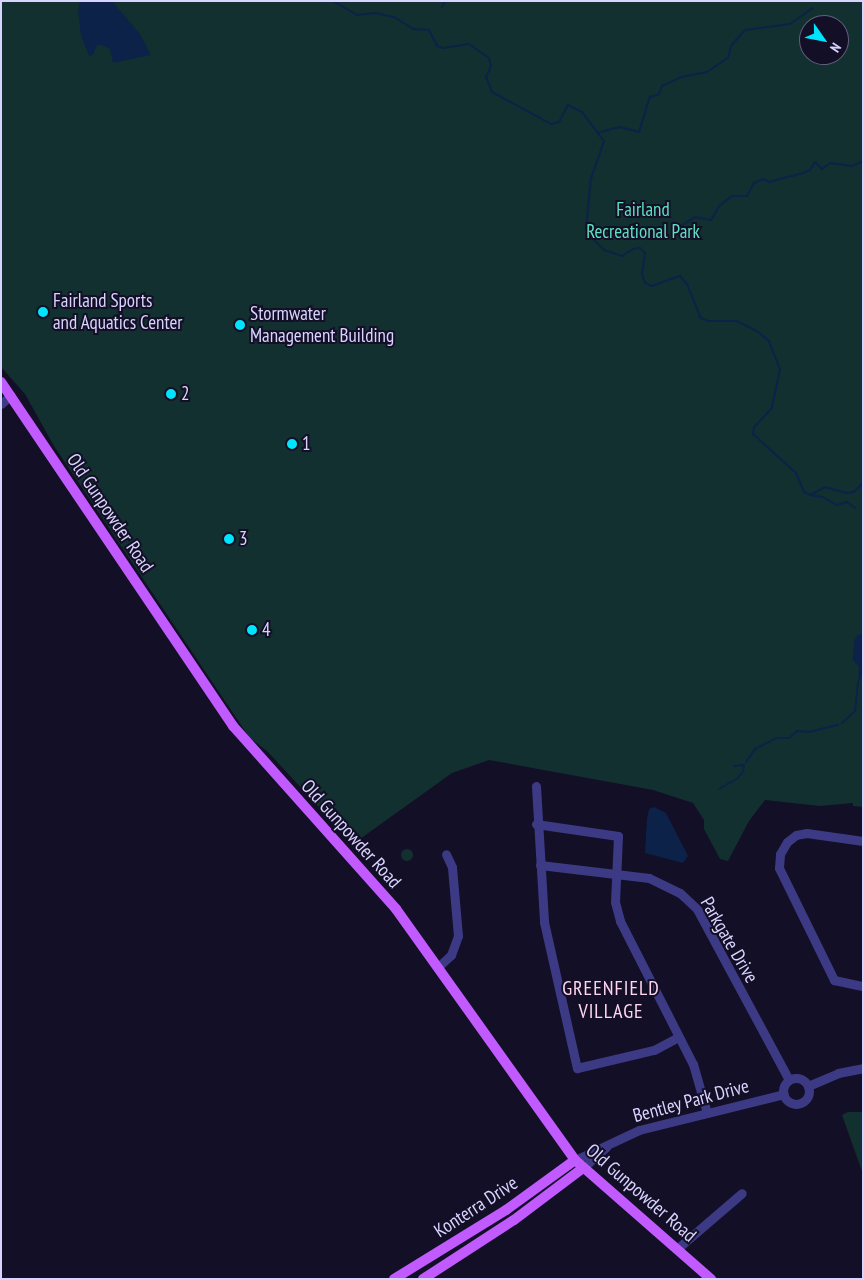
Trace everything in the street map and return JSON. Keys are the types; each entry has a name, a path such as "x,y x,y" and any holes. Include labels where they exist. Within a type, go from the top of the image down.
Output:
{"main road":[{"name":"Old Gunpowder Road","path":"1,382 233,726 293,797 378,887 438,967 579,1164 678,1248 711,1279"},
{"name":"Konterra Drive","path":"394,1279 579,1164"},
{"name":"Konterra Drive","path":"423,1279 514,1220 579,1164"}],"street":[{"path":"1,404 11,396"},
{"path":"536,786 536,824 544,922 577,1068 654,1050 678,1037"},
{"path":"536,824 618,836 614,902 620,921 700,1080 707,1113"},
{"path":"863,841 807,833 796,836 787,842 780,854 779,868 834,980 863,986"},
{"path":"438,967 451,955 458,936 452,867 446,854"},
{"name":"Parkgate Drive","path":"540,865 615,873 662,882 697,909 789,1080"},
{"path":"808,1086 838,1073 863,1068"},
{"path":"802,1079 808,1086 808,1095 798,1103 789,1102 784,1094 789,1080 802,1079"},
{"name":"Bentley Park Drive","path":"579,1164 608,1145 639,1130 784,1094"},
{"path":"678,1248 742,1194"}],"green space":[{"name":"Fairland Recreational Park","path":"1,1 863,1 863,807 853,806 853,803 820,806 765,800 749,821 728,861 720,859 704,829 704,820 693,803 653,790 489,760 452,773 353,844 268,752 249,737 54,446 25,394 1,367"},
{"path":"405,849 409,849 413,855 409,861 405,861 401,857 401,853"},
{"path":"848,1112 863,1112 863,1174 842,1115"}],"water":[{"path":"80,1 112,1 140,34 151,55 113,63 110,49 97,45 93,55 89,56 81,35 78,11"},
{"path":"863,634 863,673 858,684 859,667 853,660 854,642 857,635"},
{"path":"654,807 666,813 688,856 683,863 645,853 647,818 649,809"}],"waterway":[{"path":"333,1 357,15 375,13 394,17 413,29 429,30 437,46 444,48 469,44 489,58 491,66 486,77 492,92 551,124 559,122 568,105 582,112 604,141 591,178 586,228 590,236 604,250 622,256 633,249 640,248 645,253 642,274 645,283 652,286 680,276 687,284 701,318 709,321 737,321 757,331 769,341 780,369 772,408 754,427 753,434 796,473 804,492 810,495 825,487 846,493 854,492 863,483"},
{"path":"442,7 445,1"},
{"path":"597,133 619,127 639,132 650,97 659,94 662,86 681,77 707,72 728,58 731,46 745,30 790,24 813,8"},
{"path":"673,235 673,231 695,217 711,220 719,206 732,196 747,196 754,183 763,179 769,182 803,173 810,170 815,162 822,169 830,163 852,166 863,161"},
{"path":"810,495 823,497 837,505 847,502 855,508"},
{"path":"842,723 855,711 858,682"},
{"path":"746,762 755,749 777,738 789,738 797,731 809,732 838,725"},
{"path":"734,766 743,765"},
{"path":"719,789 738,778 743,771 744,765"}],"place":[{"name":"Fairland Sports and Aquatics Center","path":"43,312"},
{"name":"Stormwater Management Building","path":"240,325"},
{"name":"2","path":"171,394"},
{"name":"1","path":"292,444"},
{"name":"3","path":"229,539"},
{"name":"4","path":"252,630"}],"district":[{"name":"GREENFIELD VILLAGE","path":"611,1000"}]}
